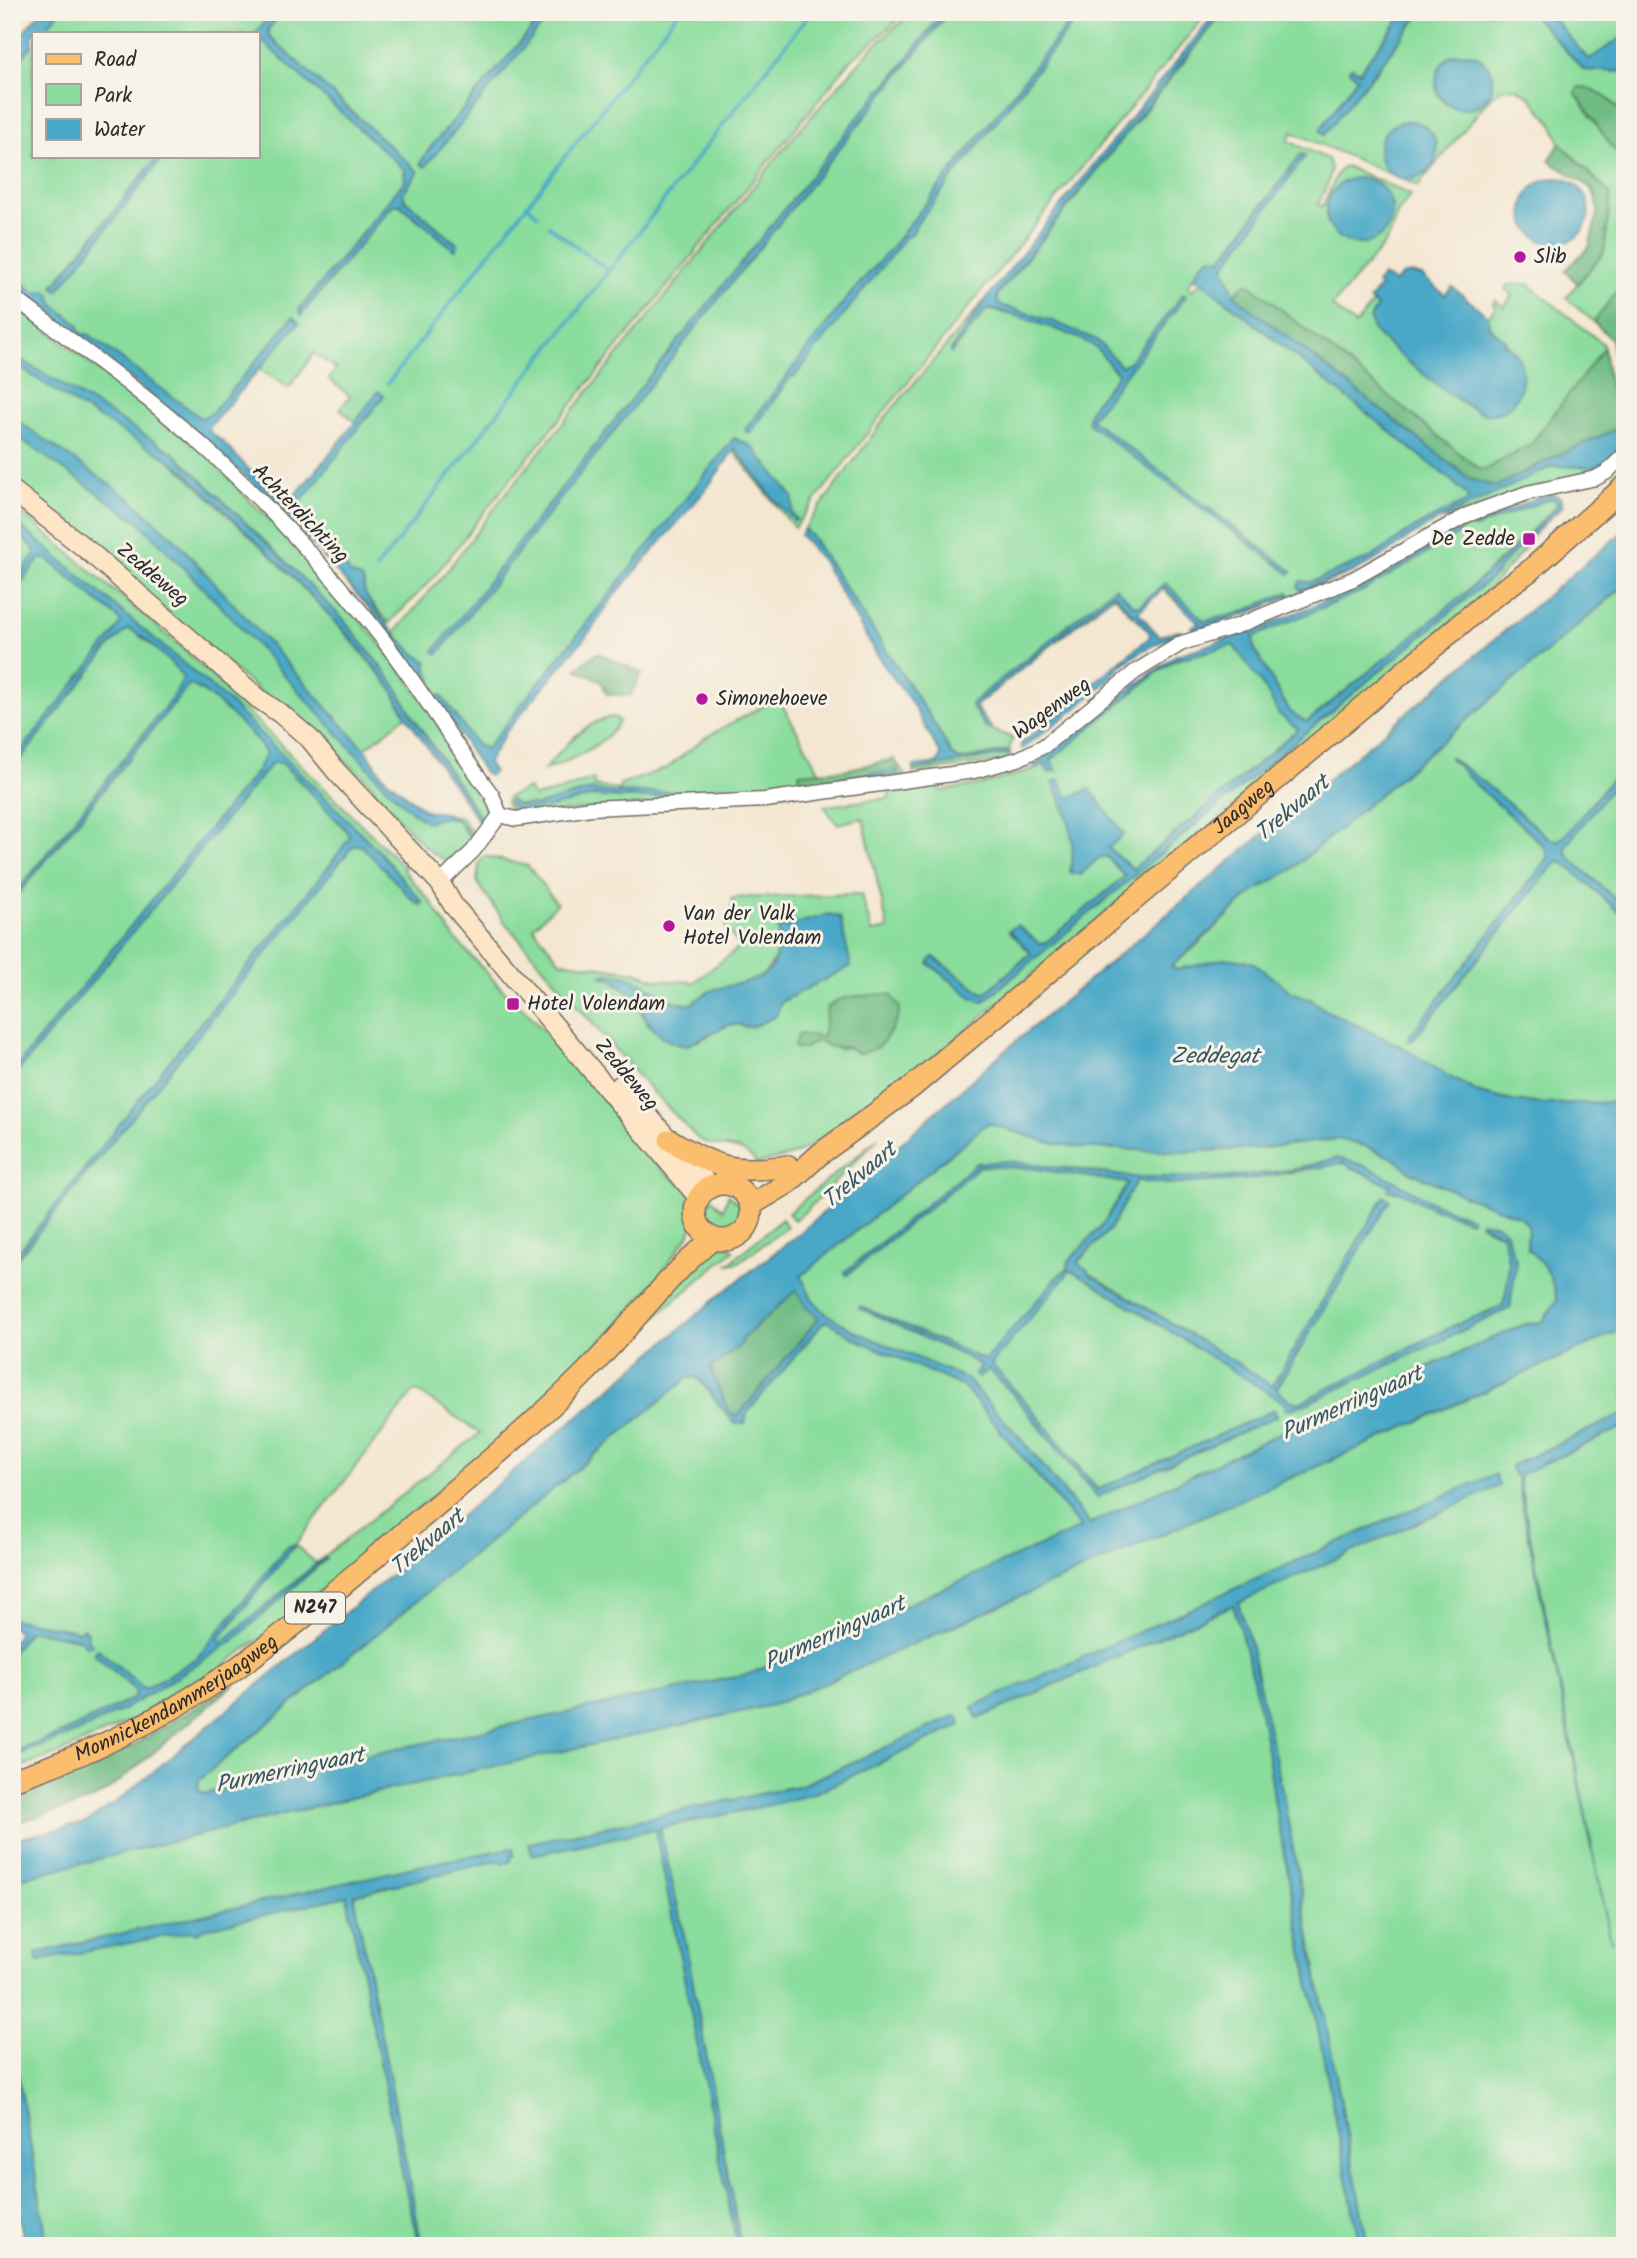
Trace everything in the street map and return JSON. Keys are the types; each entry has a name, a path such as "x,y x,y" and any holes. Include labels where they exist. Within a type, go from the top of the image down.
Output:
{"main road":[{"name":"Jaagweg","path":"820,1154 912,1087 999,1015 1489,600 1548,541 1581,524 1625,486"},
{"name":"Zeddeweg","path":"12,490 91,553 259,699 301,745 336,771 440,883 460,897 670,1140 704,1192"},
{"name":"Zeddeweg","path":"440,883 453,905 704,1192"},
{"path":"670,1140 723,1167 754,1171 788,1166 820,1154"},
{"path":"746,1198 788,1183 820,1154"},
{"path":"746,1198 788,1166"},
{"path":"706,1233 695,1217 704,1192 731,1185 746,1198"},
{"name":"N247","path":"706,1233 726,1241 743,1232 750,1221 746,1198"},
{"name":"Monnickendammerjaagweg","path":"12,1780 60,1764 132,1730 212,1684 263,1650 463,1483 549,1407 611,1347 706,1233"}],"street":[{"name":"Achterdichting","path":"12,296 175,422 285,527 338,584 388,646 492,795 500,815"},
{"name":"Wagenweg","path":"500,815 516,819 592,808 765,800 974,771 1004,764 1028,756 1044,746 1126,678 1172,648 1249,621 1353,579 1434,531 1467,515 1527,493 1596,478 1607,472 1625,454"},
{"path":"440,883 473,851 500,815"}],"green space":[{"path":"59,12 272,12 257,32 43,32"},
{"path":"282,12 546,12 430,148 432,155 553,12 904,12 894,24 851,60 432,579 389,623 290,513 359,425 340,409 350,396 329,379 336,369 314,353 289,388 259,369 204,430 12,282 12,70 32,45 32,158 156,158 53,286 57,290 162,158 259,158 259,41 404,169 405,181 299,309 301,315 393,205 400,205 455,250 458,245 405,200 403,193 418,172 269,36 268,29"},
{"path":"913,12 1208,12 890,404 794,528 731,448 481,761 395,632 796,134 871,49"},
{"path":"1224,12 1405,12 1359,72 1350,70 1357,78 1320,130 1367,83 1422,12 1530,12 1584,70 1625,72 1625,116 1610,100 1584,106 1611,146 1625,161 1625,280 1594,322 1566,298 1604,252 1611,195 1560,143 1552,123 1529,96 1516,88 1500,90 1490,98 1418,186 1292,132 1288,141 1328,159 1330,176 1318,204 1322,207 1339,170 1345,166 1411,195 1397,214 1382,247 1332,306 1355,325 1373,303 1377,306 1370,320 1516,353 1489,327 1488,316 1496,307 1493,304 1495,300 1504,307 1512,295 1505,289 1510,284 1528,284 1602,343 1604,348 1531,444 1486,469 1479,469 1239,288 1235,296 1224,267 1305,155 1301,154 1221,259 1211,257 1200,265 1188,286 1192,290 1202,282 1468,496 1554,466 1596,467 1595,475 1435,522 1341,577 1207,629 1163,589 1132,616 1114,595 977,705 971,705 986,728 1013,738 1010,756 1004,761 913,773 913,770 1008,754 1007,751 960,760 952,755 934,723 812,537 804,529 888,414 990,294 951,352 986,309 1007,314 998,305 997,296","holes":["1451,56 1488,66 1492,84 1489,97 1480,105 1455,107 1444,102 1437,92 1440,69","1407,121 1423,126 1432,135 1434,159 1427,170 1417,177 1404,178 1388,171 1382,138 1389,128","1360,179 1376,185 1386,195 1391,207 1390,219 1386,230 1377,238 1365,242 1350,240 1338,235 1328,220 1326,211 1331,196 1351,181"]},
{"path":"1548,12 1625,12 1625,35 1590,59"},
{"path":"1579,87 1599,93 1625,116 1625,161 1611,146 1575,92"},
{"path":"1560,143 1611,195 1604,252 1578,284 1565,271 1589,247 1598,212 1597,201 1590,187 1549,161"},
{"path":"1625,280 1625,394 1619,384 1611,339 1594,322"},
{"path":"1244,284 1251,285 1479,469 1486,469 1531,444 1604,348 1611,388 1625,408 1625,425 1496,487 1470,479 1235,296"},
{"path":"12,303 206,453 244,495 286,534 340,594 414,687 487,804 483,821 412,715 396,686 344,620 174,453 169,459 290,574 334,620 392,689 406,716 361,752 394,789 424,811 461,817 474,835 459,854 447,860 428,849 360,773 330,751 12,482 12,362 80,407 147,445 12,356"},
{"path":"1551,498 1558,503 1556,507 1463,595 1307,722 1290,712 1255,650 1253,637 1364,590 1459,533 1458,529 1471,525 1475,528"},
{"path":"12,505 185,650 405,868 403,870 431,902 455,939 526,1011 594,1086 663,1171 688,1189 693,1200 693,1224 690,1233 654,1283 575,1372 299,1609 210,1676 137,1718 60,1753 12,1770 12,1652 30,1630 79,1639 78,1631 12,1619","holes":["360,832 401,876 419,905 361,845","415,1390 480,1433 316,1563 295,1545","316,1564 234,1640 137,1702 134,1698 136,1691 94,1654 98,1649 144,1689 197,1658 222,1629 219,1640 222,1643"]},
{"path":"1525,543 1527,546 1481,598 934,1057 812,1145 793,1155 757,1164 737,1149 698,1139 639,1077 506,924 477,882 479,864 484,856 528,866 557,904 533,927 560,961 635,972 658,980 694,982 740,947 725,926 731,920 732,898 861,894 872,932 888,929 863,818 837,824 824,806 889,798 889,793 940,786 940,791 967,787 1007,778 1044,764 1056,770 1051,760 1160,670 1175,660 1233,644 1264,687 1279,714 1299,729 1133,869 1108,848 1124,834 1090,790 1068,798 1059,780 1053,782 1070,823 1074,856 1081,874 1097,859 1106,856 1125,876 1045,943 1040,944 1017,925 1009,931 1031,953 984,994 934,957 929,964 972,997 983,1002 1496,574 1508,558","holes":["779,945 813,985 781,1002 775,1016 754,1026 728,1025 697,1042 649,1026 631,995 610,978 633,981 673,1001 692,1004 718,991 755,980 773,962","827,1008 848,1047 839,1049 817,1040 797,1049 794,1046 824,1037"]},
{"path":"1625,585 1625,763 1564,837 1560,840 1550,839 1450,759 1548,850 1548,858 1498,922 1557,861 1565,863 1625,917 1625,1102 1547,1104 1512,1101 1480,1093 1400,1046 1325,1010 1312,1000 1277,983 1188,966 1177,970 1170,967 1192,950 1252,893 1291,870"},
{"path":"597,653 642,673 630,696 607,694 601,681 576,669"},
{"path":"779,699 820,772 800,773 801,783 745,790 615,793 590,790 538,805 510,804 520,811 595,796 622,798 735,795 899,774 897,770 900,768 905,775 806,791 521,815 512,811 506,802 508,797 528,788 533,797 593,779 595,786 620,790 620,785 667,768 706,737"},
{"path":"611,717 619,721 606,737 575,757 544,770 582,731"},
{"path":"894,759 900,768 897,770 801,783 799,773 843,770"},
{"path":"1625,771 1625,908 1569,857 1565,847"},
{"path":"891,995 900,1008 891,1030 874,1049 859,1054 848,1047 830,1047 817,1040 805,1048 797,1049 794,1046 799,1034 823,1037 827,1008 838,1000"},
{"path":"988,1123 1047,1142 1076,1147 1180,1152 1264,1148 1337,1139 1365,1146 1393,1158 1412,1173 1521,1217 1528,1225 1527,1249 1548,1271 1557,1300 1542,1322 1525,1324 1307,1420 1090,1524 1022,1440 967,1379 854,1331 824,1312 812,1299 801,1276","holes":["1336,1158 1387,1178 1436,1204 1471,1218 1470,1221 1435,1209 1397,1190 1389,1190 1391,1186 1343,1163 1251,1179 1176,1184 1136,1180 1110,1229 1077,1263 1272,1387 1384,1197 1389,1200 1276,1390 1299,1403 1453,1326 1503,1305 1509,1269 1505,1244 1502,1234 1484,1227 1505,1231 1516,1260 1510,1308 1306,1404 1286,1409 1285,1403 1075,1272 1067,1271 1065,1277 991,1364 1098,1490 1274,1410 1277,1415 1097,1497 1012,1393 987,1368 978,1378 981,1366 966,1357 860,1308 985,1360 1068,1268 1069,1261 1103,1224 1128,1183 1029,1168 980,1166 847,1275 845,1273 977,1163 1072,1168 1129,1177 1230,1177 1292,1170"]},
{"path":"878,1138 808,1209 794,1220 788,1213"},
{"path":"728,1195 738,1205 741,1216 736,1226 723,1232 709,1223 706,1209 712,1199 723,1210"},
{"path":"782,1219 787,1227 739,1262 728,1264"},
{"path":"716,1246 730,1246 734,1250 640,1330 638,1327"},
{"path":"796,1290 807,1308 819,1318 737,1417 728,1410 710,1369 742,1343 741,1340"},
{"path":"827,1321 856,1339 964,1387 1081,1528 749,1674 326,1764 204,1794 198,1790 199,1780 688,1378 697,1377 745,1419 747,1413"},
{"path":"1625,1328 1625,1413 1529,1457 1517,1477 1532,1553 1519,1480 1521,1474 1625,1426 1625,2246 1368,2246 1282,1790 1249,1639 1238,1603 1499,1486 1392,1518 972,1707 978,1719 1233,1605 1263,1726 1274,1801 1360,2246 741,2246 685,1940 660,1828 813,1794 961,1725 955,1716 802,1785 529,1843 532,1855 655,1829 737,2246 422,2246 354,1895 499,1860 504,1863 513,1848 193,1931 197,1933 203,1929 347,1895 404,2182 420,2246 48,2246 12,2039 12,1880 346,1799 776,1704"},
{"path":"237,1682 121,1780 95,1798 12,1824 12,1799 134,1745"}],"water":[{"path":"40,12 59,12 43,32 32,32 32,45 12,70 12,46"},
{"path":"272,12 282,12 268,29 269,36 418,172 403,193 405,200 458,245 455,250 400,205 393,205 301,315 299,310 405,181 406,175 404,169 262,41 259,42 259,32 257,32"},
{"path":"546,12 553,12 425,167 420,163 430,148"},
{"path":"943,12 949,12 438,654 434,651 632,398"},
{"path":"1077,12 1082,12 916,225 913,233 906,237 748,433 745,430 846,299 886,254"},
{"path":"1216,12 1222,12 997,295 998,304 1055,322 1097,340 1121,366 1129,362 1183,294 1186,296 1091,419 1292,571 1290,574 1089,424 1090,411 1118,373 1089,343 1043,325 987,309 951,353 950,351 990,294"},
{"path":"1405,12 1422,12 1324,135 1320,130 1357,78 1349,70 1352,67 1359,72"},
{"path":"1530,12 1548,12 1590,59 1625,35 1625,72 1584,70"},
{"path":"1458,53 1470,53 1480,57 1488,65 1492,81 1488,97 1480,105 1470,109 1458,109 1448,105 1440,97 1436,87 1436,75 1440,65 1448,57"},
{"path":"1408,121 1419,123 1432,134 1437,150 1435,161 1424,174 1408,179 1397,177 1384,166 1379,150 1381,139 1392,126"},
{"path":"1301,154 1306,155 1224,267 1235,296 1470,479 1496,487 1625,425 1625,443 1606,462 1596,467 1553,466 1435,522 1355,571 1300,590 1298,586 1301,581 1311,582 1372,557 1415,527 1467,501 1468,496 1194,278 1200,265 1211,257 1222,259"},
{"path":"156,158 162,158 58,291 53,287"},
{"path":"1359,178 1382,188 1392,211 1382,234 1359,244 1336,234 1326,211 1336,188"},
{"path":"1556,178 1569,180 1579,188 1587,198 1587,224 1579,234 1569,242 1556,244 1543,242 1533,234 1525,224 1523,211 1525,198 1533,188 1543,180"},
{"path":"1411,273 1422,276 1445,295 1452,287 1488,316 1489,327 1506,341 1504,344 1518,357 1522,368 1521,387 1512,404 1505,410 1486,414 1476,411 1410,364 1373,330 1370,319 1377,306 1369,300 1380,287 1377,284 1382,276 1395,282 1402,275"},
{"path":"12,275 36,293 45,291 51,294 52,303 79,325 79,331 84,335 88,334 201,418 212,413 293,317 299,323 210,426 209,431 223,442 271,493 290,501 378,391 384,396 296,508 351,574 363,580 365,593 384,621 411,650 428,662 426,666 432,682 429,687 368,607 278,506 194,431 76,334 12,288"},
{"path":"12,354 174,453 344,620 396,686 480,818 479,822 406,716 392,689 353,640 290,574 182,469 12,362"},
{"path":"12,417 131,499 174,538 368,753 383,776 427,812 442,812 458,820 446,817 427,822 413,813 140,523 12,433"},
{"path":"734,438 752,446 793,497 792,513 797,519 794,521 772,497 735,449 704,492 614,596 592,629 506,732 488,763 494,772 489,776 483,771 436,698 441,695 477,745 486,749"},
{"path":"1553,494 1560,497 1563,506 1508,558 1496,574 983,1002 971,997 929,963 933,957 984,994 1031,953 1009,930 1017,925 1040,944 1045,943 1125,876 1106,856 1097,859 1081,875 1070,872 1073,848 1070,825 1053,782 1059,780 1068,798 1090,789 1124,834 1108,848 1133,869 1298,729 1279,714 1264,687 1233,645 1175,660 1051,760 1056,770 1049,773 1044,764 1036,769 1034,765 1127,691 1175,656 1263,627 1366,583 1458,529 1460,533 1364,590 1253,637 1255,650 1290,712 1307,722 1463,595 1537,527 1558,503 1551,498 1474,528 1471,525 1544,495"},
{"path":"12,519 227,700 378,850 423,903 421,905 413,900 361,845 353,846 12,1265 12,1260 350,837 282,763 272,763 12,1079 12,1072 256,772 266,754 231,715 206,694 189,685 12,902 12,897 173,697 183,679 158,651 128,629 111,645 12,770 12,762 121,623 46,558 40,559 12,594 12,586 35,554 33,547 12,530"},
{"path":"804,529 812,537 934,723 952,755 960,760 1007,751 1009,754 913,770 914,766 938,763 941,755 911,702 880,660 822,561 800,535"},
{"path":"1625,530 1625,585 1291,870 1252,893 1171,967 1177,970 1226,958 1252,962 1292,992 1400,1046 1480,1093 1512,1101 1547,1104 1625,1102 1625,1328 776,1704 346,1799 12,1880 12,1840 85,1823 119,1800 426,1546 722,1293 799,1234 1002,1053","holes":["988,1123 1047,1142 1076,1147 1180,1152 1264,1148 1337,1139 1365,1146 1393,1158 1412,1173 1521,1217 1528,1225 1527,1249 1547,1271 1557,1300 1542,1322 1525,1324 1307,1420 1090,1524 1022,1440 967,1379 854,1331 824,1312 812,1299 801,1276","796,1290 807,1308 819,1318 737,1417 728,1410 710,1368 743,1343 741,1340","827,1321 856,1339 964,1387 1081,1528 749,1674 326,1764 204,1794 198,1791 199,1780 688,1378 697,1377 734,1423 745,1424 747,1413"]},
{"path":"1166,583 1204,621 1240,613 1288,592 1290,595 1247,614 1192,630 1191,627 1199,623 1164,588 1138,612 1159,636 1183,631 1145,649 1120,666 1108,681 1080,705 1022,749 1021,743 1149,638 1150,633 1114,593 977,704 977,709 993,730 986,728 971,705 974,701 1115,587 1133,605 1139,606"},
{"path":"1449,756 1550,839 1557,841 1564,837 1625,763 1625,771 1565,847 1569,857 1625,908 1625,917 1565,864 1557,861 1412,1041 1408,1041 1548,858 1546,847 1475,784"},
{"path":"897,770 899,774 735,795 622,798 595,796 530,810 514,809 509,801 518,805 538,805 590,790 615,793 745,790"},
{"path":"829,914 840,917 851,966 781,1002 776,1016 754,1026 728,1025 686,1046 670,1042 658,1033 625,989 615,980 600,976 624,976 670,999 692,1004 712,990 763,976 775,960 778,929"},
{"path":"1336,1158 1374,1170 1440,1206 1472,1218 1470,1221 1435,1209 1397,1190 1388,1190 1391,1186 1343,1163 1251,1179 1176,1184 1137,1180 1110,1229 1077,1263 1088,1270 1088,1273 1272,1386 1384,1197 1390,1200 1276,1389 1299,1403 1453,1326 1503,1306 1509,1270 1505,1244 1502,1234 1480,1224 1481,1222 1498,1225 1505,1231 1516,1260 1510,1308 1306,1404 1286,1410 1285,1403 1075,1272 1068,1271 991,1364 1030,1407 1097,1490 1274,1410 1277,1416 1097,1497 1012,1393 988,1369 979,1378 975,1375 981,1365 859,1308 860,1306 985,1360 1068,1268 1069,1261 1103,1224 1128,1183 1029,1168 980,1166 847,1275 845,1272 977,1163 1009,1161 1129,1177 1230,1177 1292,1170"},
{"path":"1625,1413 1625,1426 1521,1474 1519,1480 1611,1942 1517,1478 1511,1466"},
{"path":"1495,1474 1499,1486 1238,1603 1249,1639 1282,1790 1368,2246 1360,2246 1274,1801 1263,1727 1233,1605 977,1719 972,1707"},
{"path":"295,1545 219,1639 221,1643 316,1564 327,1558 234,1640 121,1711 80,1731 12,1757 12,1753 69,1730 134,1698 136,1691 94,1653 98,1649 145,1689 197,1658 288,1546"},
{"path":"12,1619 78,1631 83,1628 88,1632 87,1639 92,1644 87,1647 79,1639 30,1630 12,1652 12,1642 19,1633 12,1627"},
{"path":"955,1716 959,1717 961,1725 813,1794 660,1828 685,1940 741,2246 737,2246 655,1829 532,1855 529,1843 802,1785"},
{"path":"513,1848 514,1856 510,1862 499,1860 354,1895 422,2246 404,2182 347,1896 203,1929 197,1933 192,1931 37,1961 36,1953 427,1864"},
{"path":"12,2039 48,2246 25,2246 12,2180"}],"waterway":[{"path":"388,383 678,12"},
{"path":"376,569 811,12"},
{"path":"527,205 538,215"},
{"path":"549,226 609,271"}],"place":[{"name":"Slib","path":"1520,257"},
{"name":"De Zedde","path":"1529,539"},
{"name":"Simonehoeve","path":"702,699"},
{"name":"Van der Valk Hotel Volendam","path":"669,926"},
{"name":"Hotel Volendam","path":"513,1004"}],"water label":[{"name":"Trekvaart","path":"1293,809"},
{"name":"Zeddegat","path":"1215,1057"},
{"name":"Trekvaart","path":"860,1176"},
{"name":"Purmerringvaart","path":"1352,1404"},
{"name":"Trekvaart","path":"428,1543"},
{"name":"Purmerringvaart","path":"835,1634"},
{"name":"Purmerringvaart","path":"290,1771"}]}
